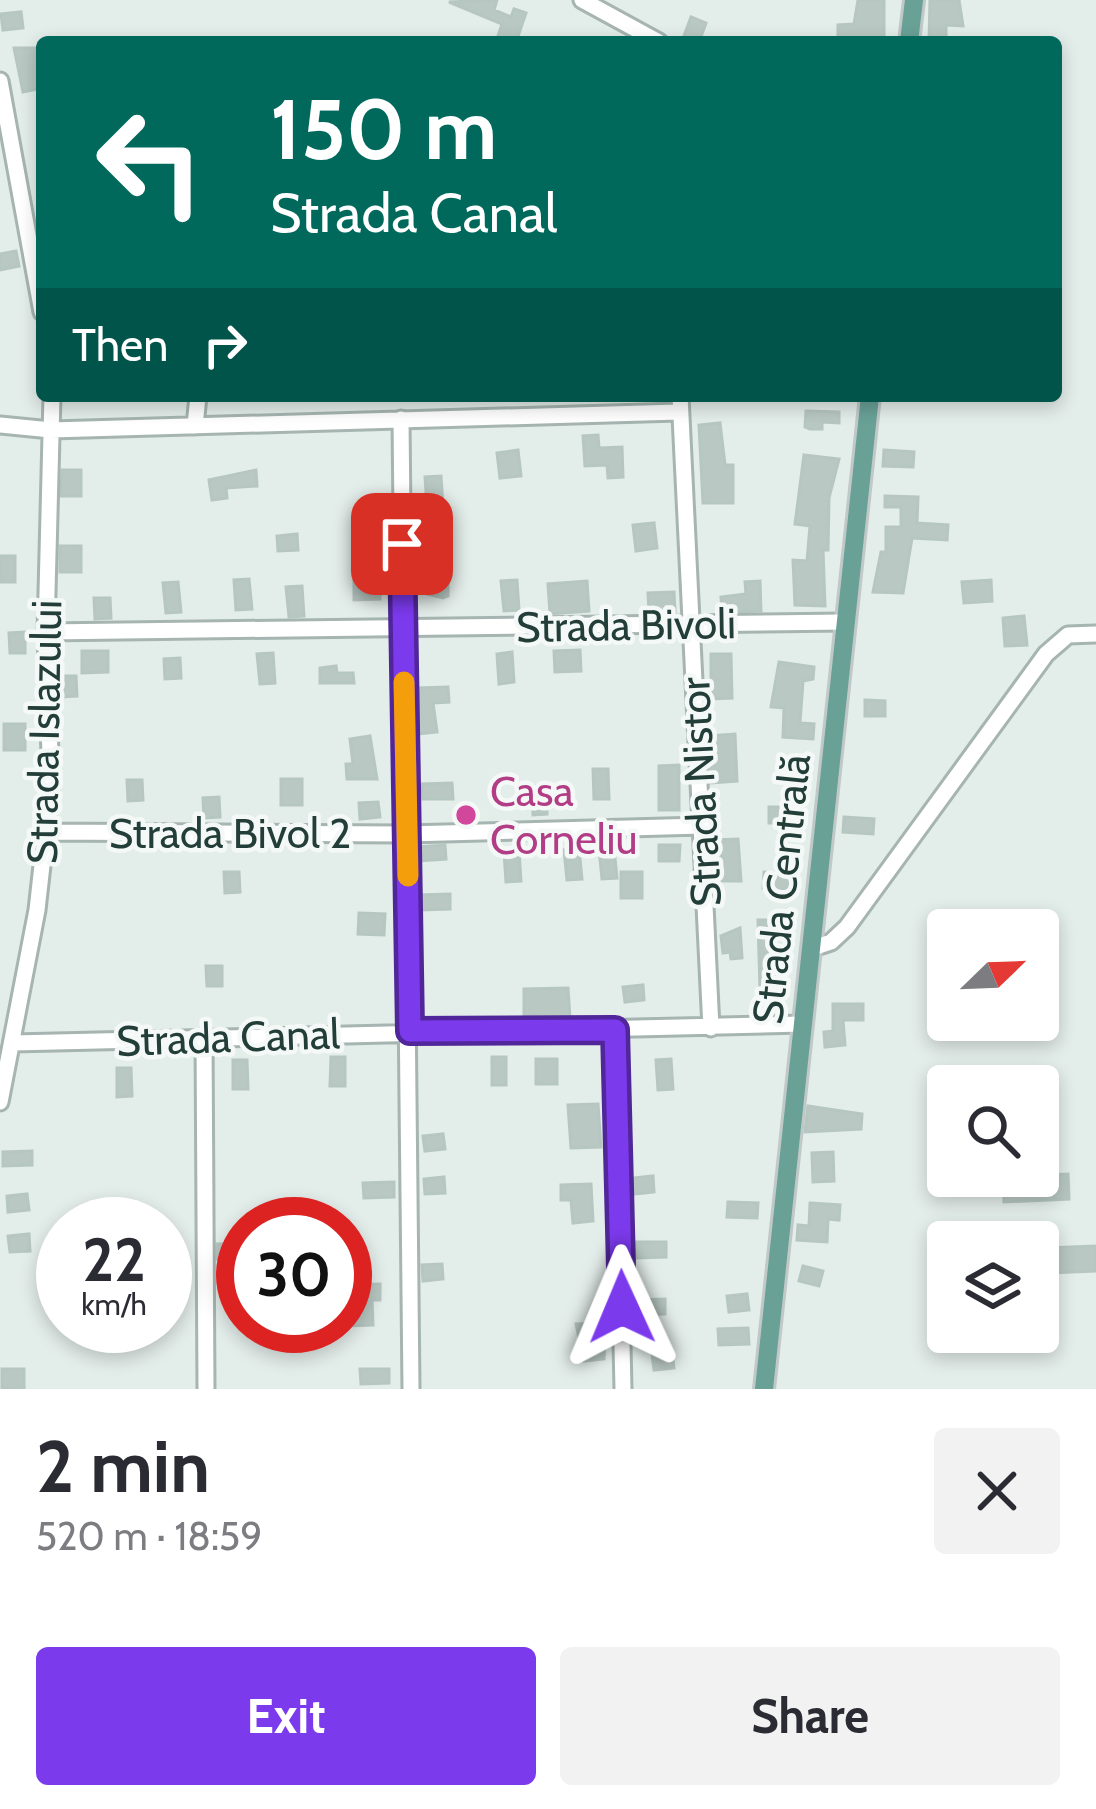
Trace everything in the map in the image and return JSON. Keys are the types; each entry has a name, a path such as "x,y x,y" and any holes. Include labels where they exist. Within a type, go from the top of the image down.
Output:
{"main road":[{"path":"910,36 914,0"},
{"name":"Strada Centrală","path":"764,1389 869,402"}],"street":[{"path":"582,0 648,36"},
{"path":"0,81 36,279"},
{"name":"Strada Islazului","path":"0,1102 51,785 46,632 52,402"},
{"path":"195,426 198,402"},
{"path":"0,425 51,430 195,426 679,404"},
{"name":"Strada Nistor","path":"679,404 711,1028"},
{"path":"400,419 411,1389"},
{"name":"Strada Bivoli","path":"46,632 845,622"},
{"path":"810,949 831,942 847,927 1046,654 1068,635 1096,634"},
{"name":"Strada Bivol 2","path":"46,832 407,834 702,826"},
{"name":"Strada Canal","path":"8,1049 204,1037 802,1024"},
{"path":"615,1030 623,1389"},
{"path":"204,1037 206,1389"}],"building":[{"path":"497,0 494,10 511,17 514,9 526,13 518,36 498,36 502,24 449,2"},
{"path":"858,0 884,0 884,36 838,36 838,25 854,24"},
{"path":"930,0 959,0 963,26 946,25 946,36 929,36"},
{"path":"21,12 23,28 3,30 1,14"},
{"path":"691,17 706,23 701,36 684,36"},
{"path":"14,48 36,48 36,89 23,92"},
{"path":"16,251 19,266 0,270 0,254"},
{"path":"806,411 839,412 839,423 822,422 822,429 810,429 805,427"},
{"path":"720,423 725,465 733,465 733,503 703,503 699,425"},
{"path":"598,435 599,448 622,447 623,477 608,478 607,465 585,466 583,436"},
{"path":"518,450 521,476 500,478 497,453"},
{"path":"884,450 914,452 913,467 883,466"},
{"path":"804,455 839,459 829,498 828,550 823,550 825,606 795,605 793,560 807,561 810,526 795,524"},
{"path":"62,470 81,470 81,496 61,496"},
{"path":"256,470 257,486 226,488 227,498 212,500 209,480"},
{"path":"441,476 443,506 427,507 425,477"},
{"path":"885,496 918,497 917,523 948,525 947,540 912,538 903,593 873,592 881,552 886,552 886,527 901,527 901,507 885,507"},
{"path":"654,523 657,548 636,551 633,525"},
{"path":"297,534 298,550 278,551 277,536"},
{"path":"414,534 442,534 443,549 414,549"},
{"path":"60,546 81,546 81,572 60,572"},
{"path":"0,556 15,556 15,582 0,582"},
{"path":"354,578 380,578 380,599 354,600"},
{"path":"249,579 252,609 236,610 234,580"},
{"path":"448,580 448,596 443,598 415,591 415,581"},
{"path":"517,580 519,610 504,611 501,581"},
{"path":"991,580 992,601 964,603 962,582"},
{"path":"587,581 589,611 550,614 548,584"},
{"path":"760,581 761,611 722,612 721,597 746,594 745,582"},
{"path":"178,582 181,612 166,613 163,583"},
{"path":"302,586 304,616 289,617 286,587"},
{"path":"674,592 675,612 649,612 648,593"},
{"path":"94,598 110,598 111,618 95,619"},
{"path":"1024,616 1027,645 1005,646 1003,618"},
{"path":"25,632 25,653 10,653 9,633"},
{"path":"580,650 581,671 555,672 554,651"},
{"path":"82,651 108,651 108,672 82,673"},
{"path":"512,652 514,682 499,684 497,654"},
{"path":"273,653 275,683 260,684 257,654"},
{"path":"711,654 731,654 732,698 711,699"},
{"path":"180,658 181,678 165,679 164,659"},
{"path":"779,662 814,667 813,679 803,681 800,723 814,724 813,739 783,737 784,708 771,707"},
{"path":"336,666 337,673 353,673 354,683 320,683 320,668"},
{"path":"61,676 76,676 77,696 61,697"},
{"path":"448,687 449,702 433,703 437,732 417,734 418,688"},
{"path":"865,700 885,701 885,716 865,716"},
{"path":"4,724 25,724 25,750 4,750"},
{"path":"735,734 737,781 711,783 709,736"},
{"path":"370,736 377,779 347,779 346,764 353,764 350,739"},
{"path":"679,765 679,810 659,810 659,766"},
{"path":"593,769 608,769 609,799 594,799"},
{"path":"281,779 302,779 302,805 281,805"},
{"path":"127,780 142,780 143,800 128,801"},
{"path":"452,783 453,799 423,799 422,784"},
{"path":"532,786 547,786 547,814 533,815"},
{"path":"219,797 220,817 204,818 203,798"},
{"path":"378,802 380,817 360,819 359,803"},
{"path":"769,807 790,807 790,823 769,823"},
{"path":"844,817 874,819 873,834 843,832"},
{"path":"738,839 741,881 721,881 721,854 714,854 714,840"},
{"path":"445,845 446,859 418,861 417,847"},
{"path":"659,845 680,845 679,861 659,861"},
{"path":"614,848 617,878 602,879 599,849"},
{"path":"579,849 582,879 567,880 564,850"},
{"path":"519,851 521,881 506,882 504,852"},
{"path":"224,872 239,872 240,892 225,893"},
{"path":"621,872 642,872 642,898 621,898"},
{"path":"764,872 794,874 793,890 763,888"},
{"path":"450,894 450,909 420,910 420,895"},
{"path":"359,913 385,914 384,935 358,934"},
{"path":"758,920 774,920 774,956 784,957 782,992 760,990"},
{"path":"740,928 742,958 731,959 730,952 723,953 721,936"},
{"path":"206,966 222,966 222,986 207,986"},
{"path":"643,985 644,1000 625,1002 623,987"},
{"path":"568,988 570,1018 524,1015 524,989"},
{"path":"833,1004 863,1004 863,1020 843,1020 845,1045 825,1047 824,1032 833,1031"},
{"path":"331,1057 345,1057 345,1086 330,1086"},
{"path":"492,1057 506,1057 506,1085 492,1085"},
{"path":"536,1059 557,1059 557,1084 536,1084"},
{"path":"671,1059 673,1089 658,1090 656,1060"},
{"path":"233,1060 247,1060 248,1089 233,1089"},
{"path":"117,1068 131,1068 132,1096 117,1097"},
{"path":"598,1104 601,1147 571,1148 568,1105"},
{"path":"808,1106 862,1114 861,1129 805,1132"},
{"path":"443,1134 445,1149 425,1151 423,1136"},
{"path":"32,1151 32,1165 3,1166 3,1152"},
{"path":"833,1152 834,1181 813,1182 812,1153"},
{"path":"1059,1174 1068,1174 1069,1199 1004,1202 1004,1197 1059,1197"},
{"path":"653,1176 654,1192 634,1194 633,1178"},
{"path":"444,1177 445,1193 425,1194 424,1179"},
{"path":"394,1182 394,1197 364,1197 363,1183"},
{"path":"591,1184 593,1221 573,1223 571,1200 561,1200 561,1185"},
{"path":"27,1194 29,1210 8,1212 7,1196"},
{"path":"728,1202 758,1203 757,1218 727,1217"},
{"path":"810,1203 840,1205 839,1220 828,1219 827,1242 797,1240 798,1225 809,1226"},
{"path":"29,1234 30,1251 10,1252 8,1236"},
{"path":"636,1242 666,1242 666,1257 636,1258"},
{"path":"1096,1246 1096,1271 1059,1273 1059,1248"},
{"path":"442,1264 443,1279 423,1281 422,1265"},
{"path":"803,1266 823,1271 819,1286 799,1281"},
{"path":"372,1284 380,1284 380,1300 372,1300"},
{"path":"747,1294 749,1310 729,1312 727,1296"},
{"path":"665,1299 665,1314 635,1315 635,1300"},
{"path":"606,1323 604,1359 584,1361 576,1324"},
{"path":"748,1328 749,1344 719,1345 718,1329"},
{"path":"672,1352 674,1368 654,1370 652,1354"},
{"path":"2,1369 24,1369 24,1389 2,1389"},
{"path":"360,1369 389,1369 389,1383 361,1384"}],"slow traffic":[{"path":"404,682 408,876"}],"place":[{"name":"Casa Corneliu","path":"466,815"}],"route":[{"path":"402,544 410,1031 615,1030 622,1307"}]}
